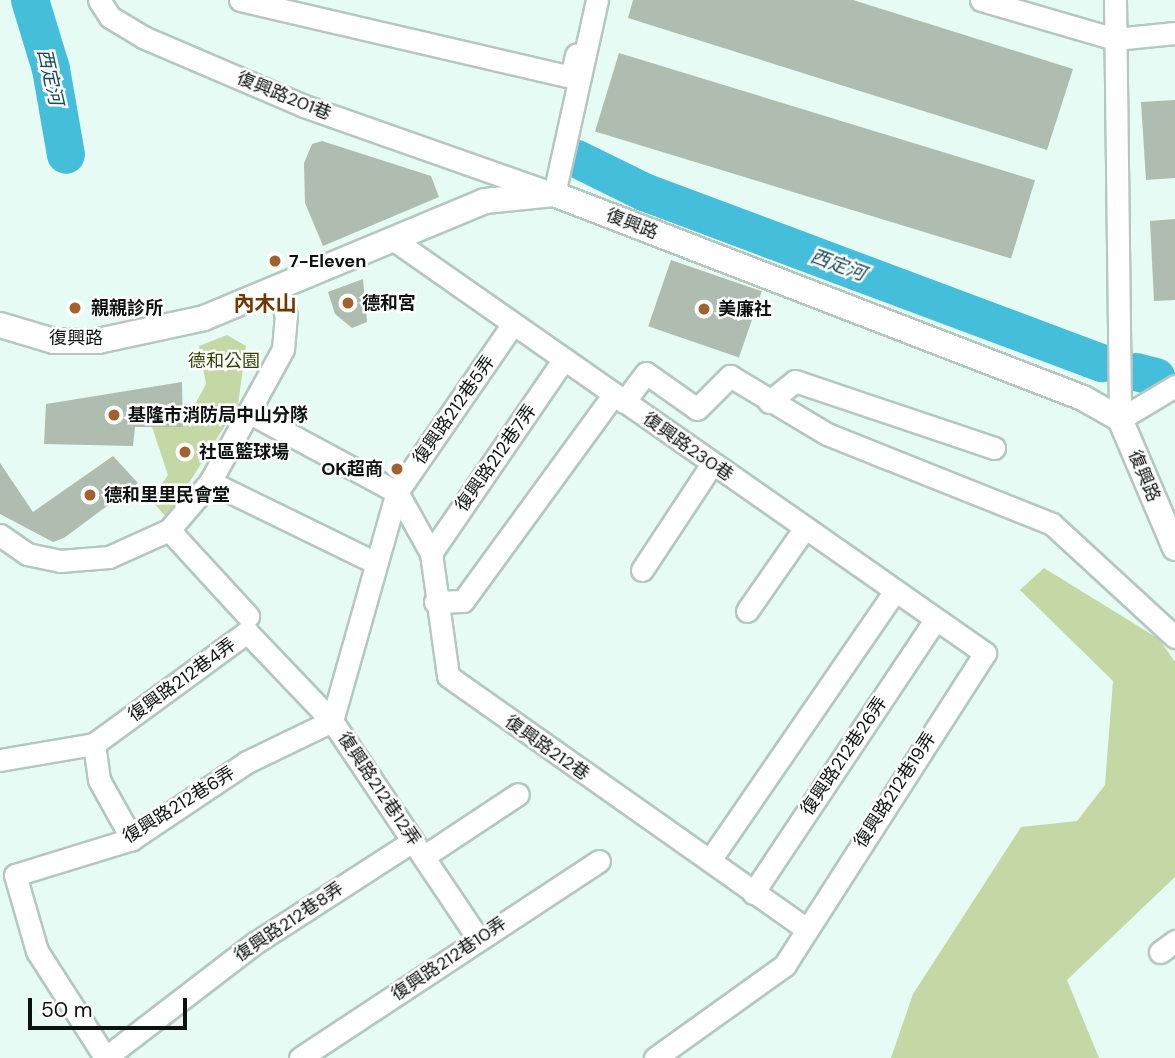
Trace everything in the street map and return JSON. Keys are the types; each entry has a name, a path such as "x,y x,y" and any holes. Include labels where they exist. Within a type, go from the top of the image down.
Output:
{"street":[{"name":"復興路201巷","path":"99,0 110,17 142,37 304,106 484,165 554,194"},
{"path":"240,0 571,77 588,0"},
{"path":"554,194 597,0"},
{"path":"981,0 1115,39 1175,33"},
{"path":"1115,0 1120,419 1169,394"},
{"path":"484,165 485,201"},
{"name":"復興路","path":"0,325 54,341 98,341 204,318 485,201 554,194 1083,398 1120,419 1175,548"},
{"name":"復興路230巷","path":"394,240 511,327 618,398 985,653"},
{"path":"0,535 27,554 60,561 109,557 169,530 210,482 283,349 286,316 278,286"},
{"name":"復興路212巷5弄","path":"397,492 511,327"},
{"name":"復興路212巷7弄","path":"431,554 562,362"},
{"path":"435,602 463,601 618,398 646,373 696,410 730,376 769,402 827,434 1052,524 1175,637"},
{"path":"769,402 795,381 994,448"},
{"path":"250,413 397,492 332,721"},
{"path":"642,570 712,464"},
{"path":"210,482 376,563"},
{"name":"復興路212巷","path":"397,492 431,554 435,602 448,676 807,929"},
{"path":"747,611 804,529"},
{"path":"169,530 248,616"},
{"path":"710,860 894,592"},
{"name":"復興路212巷26弄","path":"753,892 935,620"},
{"name":"復興路212巷4弄","path":"0,760 94,744 247,632 332,721"},
{"name":"復興路212巷19弄","path":"655,1058 785,965 985,653"},
{"name":"復興路212巷6弄","path":"105,1058 37,951 8,881 132,839 247,762 332,721"},
{"name":"復興路212巷12弄","path":"332,721 478,938"},
{"path":"94,744 99,780 132,839"},
{"name":"復興路212巷12弄","path":"419,849 518,794"},
{"name":"復興路212巷8弄","path":"105,1058 255,943 419,849"},
{"name":"復興路212巷10弄","path":"300,1058 598,861"}],"green space":[{"name":"德和公園","path":"227,335 246,346 238,405 167,518 151,500 168,475 152,427 183,427 206,384 199,346"},
{"path":"1044,568 1159,639 1175,662 1175,877 1067,980 1099,1058 891,1058 913,994 1021,827 1077,821 1105,785 1113,681 1020,590"}],"building":[{"path":"633,0 853,0 1073,69 1047,150 628,18"},
{"path":"619,53 1035,180 1011,259 595,131"},
{"path":"1175,100 1175,178 1146,180 1141,102"},
{"path":"322,141 431,176 439,197 323,246 305,203 304,163 312,144"},
{"path":"1175,219 1175,300 1154,301 1150,221"},
{"name":"美廉社","path":"671,260 762,291 739,357 648,326"},
{"name":"德和宮","path":"363,279 367,322 352,328 335,314 328,292"},
{"name":"基隆市消防局中山分隊","path":"182,382 183,427 135,427 133,446 44,444 46,404"},
{"name":"德和里里民會堂","path":"113,456 138,483 64,538 53,542 0,514 0,463 33,512"}],"waterway":[{"name":"西定河","path":"30,0 51,69 66,155"},
{"name":"西定河","path":"577,159 644,192 1102,363"},
{"name":"西定河","path":"1136,372 1156,377"}],"place":[{"name":"7-Eleven","path":"275,261"},
{"name":"德和宮","path":"348,303"},
{"name":"親親診所","path":"75,308"},
{"name":"美廉社","path":"704,309"},
{"name":"基隆市消防局中山分隊","path":"114,415"},
{"name":"社區籃球場","path":"185,452"},
{"name":"OK超商","path":"397,469"},
{"name":"德和里里民會堂","path":"90,495"}],"district":[{"name":"內木山","path":"265,304"}]}
